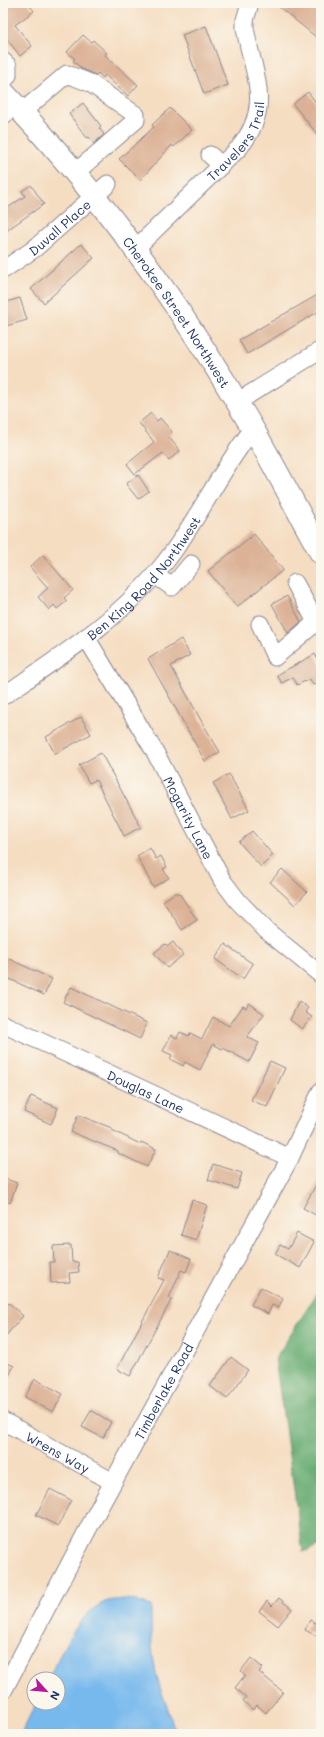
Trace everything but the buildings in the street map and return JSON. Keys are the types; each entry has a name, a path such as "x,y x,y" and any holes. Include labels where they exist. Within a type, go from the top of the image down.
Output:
{"main road":[{"name":"Cherokee Street Northwest","path":"11,106 76,172 101,190 136,248 172,300 237,402 321,554"}],"street":[{"name":"Travelers Trail","path":"136,248 216,160 246,140 255,122 259,107 259,86 245,28 245,20 250,3"},
{"path":"3,61 8,66 8,74 3,82"},
{"path":"11,106 67,74 90,83 136,115 136,120 76,172"},
{"name":"Duvall Place","path":"3,270 34,249 101,190"},
{"path":"237,402 321,350"},
{"name":"Ben King Road Northwest","path":"3,696 86,637 119,611 155,575 177,547 233,456 253,429"},
{"path":"155,575 172,587 191,564"},
{"path":"260,624 275,657 318,620 295,583"},
{"name":"Mcgarity Lane","path":"86,637 155,752 222,880 238,901 267,931 321,975"},
{"name":"Douglas Lane","path":"3,1024 290,1158"},
{"name":"Timberlake Road","path":"3,1691 113,1482 290,1158 321,1091"},
{"name":"Wrens Way","path":"3,1421 113,1482"}],"green space":[{"path":"321,1287 321,1545 303,1552 275,1359"}],"water":[{"path":"123,1599 133,1600 151,1606 151,1636 154,1665 175,1734 21,1734 32,1711 66,1711 66,1671 52,1671 64,1647 78,1625 95,1608 107,1601"}]}
